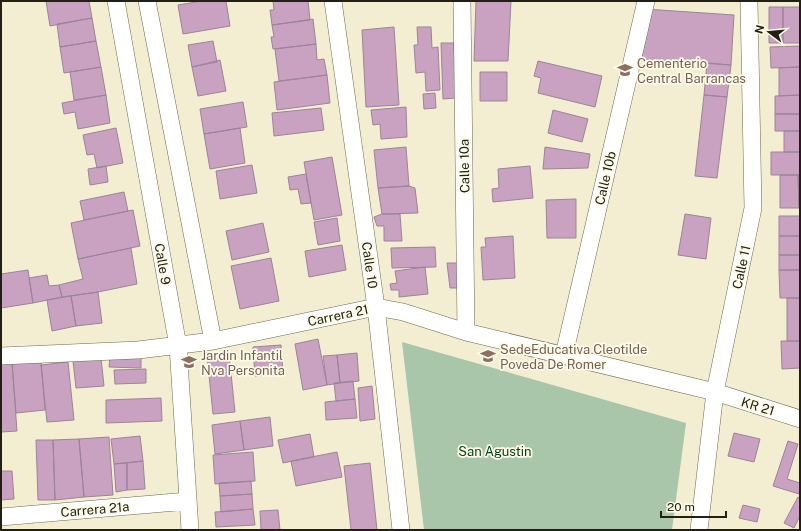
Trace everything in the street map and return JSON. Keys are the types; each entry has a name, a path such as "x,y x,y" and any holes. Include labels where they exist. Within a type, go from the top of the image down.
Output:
{"street":[{"name":"Calle 9","path":"116,1 178,346 190,530"},
{"path":"147,1 213,341"},
{"name":"Calle 10","path":"332,1 376,307 401,530"},
{"name":"Calle 10a","path":"462,1 466,332"},
{"name":"Calle 10b","path":"564,355 646,1"},
{"name":"Calle 11","path":"699,530 715,392 753,208 750,1"},
{"name":"Carrera 21","path":"1,356 138,350 178,346 213,341 376,307 403,312 466,332 715,392"},
{"name":"KR 21","path":"715,392 800,419"},
{"name":"Carrera 21a","path":"7,521 188,501"}],"green space":[{"name":"San Agustin","path":"402,342 686,423 672,530 424,530"}],"building":[{"path":"46,1 89,1 92,18 50,26"},
{"path":"202,1 226,1 230,26 183,34 178,5"},
{"path":"273,1 308,1 310,20 272,25 270,10 274,10"},
{"path":"476,1 511,1 508,61 474,61"},
{"path":"769,7 783,7 783,43 769,43"},
{"path":"783,7 800,7 800,43 783,43"},
{"path":"645,9 734,15 731,65 642,59"},
{"path":"92,18 96,41 60,47 57,24"},
{"path":"313,19 316,44 273,49 271,37 274,37 272,25"},
{"path":"394,27 399,105 366,107 362,30"},
{"path":"417,27 431,27 432,48 438,47 440,90 426,91 425,72 416,73 414,45 418,45"},
{"path":"96,41 101,67 64,73 60,47"},
{"path":"213,41 217,62 192,67 188,45"},
{"path":"441,43 454,43 456,98 443,99"},
{"path":"316,44 317,60 324,59 327,75 279,81 275,49"},
{"path":"800,46 800,67 771,68 770,47"},
{"path":"220,60 226,91 198,96 192,67"},
{"path":"538,61 602,76 595,107 538,93 541,78 534,76"},
{"path":"707,63 731,65 727,97 704,95"},
{"path":"101,67 106,95 74,100 70,72"},
{"path":"800,67 800,95 779,96 779,68"},
{"path":"480,72 507,72 507,101 480,101"},
{"path":"327,75 330,103 277,110 274,82"},
{"path":"435,93 436,108 424,109 423,94"},
{"path":"106,95 110,123 78,129 75,112 64,114 62,103"},
{"path":"704,95 727,97 717,178 695,176"},
{"path":"800,95 800,114 775,114 775,96"},
{"path":"243,102 247,127 204,134 200,109"},
{"path":"406,107 407,137 381,139 380,124 373,125 371,110"},
{"path":"321,108 324,130 274,136 272,113"},
{"path":"553,110 588,119 582,142 548,133"},
{"path":"775,114 800,114 800,131 775,131"},
{"path":"116,128 123,163 97,168 94,154 87,155 83,135"},
{"path":"240,128 245,163 210,169 204,134"},
{"path":"784,131 800,131 800,152 784,152"},
{"path":"406,147 409,186 378,188 374,150"},
{"path":"545,147 590,154 588,168 543,169"},
{"path":"771,152 800,152 800,175 771,175"},
{"path":"332,157 342,215 314,220 304,162"},
{"path":"252,165 257,193 220,199 216,171"},
{"path":"106,166 108,182 90,185 88,169"},
{"path":"530,166 533,198 493,202 492,189 499,188 498,169"},
{"path":"306,174 311,203 301,204 298,189 290,190 288,177"},
{"path":"780,175 798,175 799,208 780,208"},
{"path":"798,175 800,175 800,208 799,208"},
{"path":"409,186 415,188 418,213 382,214 378,188"},
{"path":"124,192 128,211 84,220 80,201"},
{"path":"576,199 576,238 547,238 546,200"},
{"path":"133,210 140,246 78,259 71,223"},
{"path":"382,214 400,214 402,241 384,241 384,226 377,226 374,217"},
{"path":"685,214 711,218 706,259 678,255"},
{"path":"779,216 800,216 800,236 779,236"},
{"path":"337,218 340,241 318,245 314,222"},
{"path":"263,223 269,252 232,260 226,231"},
{"path":"513,236 515,278 483,280 481,247 486,247 485,238"},
{"path":"779,236 800,236 800,255 779,255"},
{"path":"342,245 346,270 309,277 305,251"},
{"path":"435,247 436,267 392,268 391,248"},
{"path":"131,248 137,284 98,292 62,297 59,285 83,279 78,259"},
{"path":"779,255 800,255 800,270 779,270"},
{"path":"271,258 279,301 240,309 231,266"},
{"path":"447,263 458,263 461,288 450,288"},
{"path":"425,267 428,294 399,297 399,290 391,290 390,284 397,283 395,271"},
{"path":"28,270 33,303 1,308 1,274"},
{"path":"779,270 800,270 800,298 780,298"},
{"path":"47,275 49,286 59,285 62,297 33,303 29,278"},
{"path":"98,292 102,323 76,326 71,296"},
{"path":"71,296 76,326 52,331 47,300"},
{"path":"787,298 800,298 800,341 787,341"},
{"path":"318,339 327,385 303,390 295,344"},
{"path":"781,341 800,341 800,368 782,369"},
{"path":"281,345 283,374 255,376 253,347"},
{"path":"357,353 359,381 340,383 337,355"},
{"path":"229,354 235,412 213,414 207,356"},
{"path":"337,355 340,383 327,385 323,356"},
{"path":"110,357 141,358 141,368 109,367"},
{"path":"101,358 104,386 76,388 73,361"},
{"path":"41,361 45,410 16,413 12,363"},
{"path":"68,362 74,420 47,422 41,365"},
{"path":"12,363 17,431 1,432 1,364"},
{"path":"146,369 146,383 115,384 114,370"},
{"path":"353,381 355,399 336,401 334,383"},
{"path":"372,386 375,419 360,421 358,388"},
{"path":"161,398 162,421 106,423 106,400"},
{"path":"355,399 357,418 326,420 325,402"},
{"path":"270,417 273,446 244,450 240,421"},
{"path":"240,421 244,450 215,454 212,425"},
{"path":"734,433 760,439 754,462 728,456"},
{"path":"310,434 314,457 283,463 278,440"},
{"path":"140,436 143,461 114,464 111,439"},
{"path":"109,437 113,495 84,497 79,439"},
{"path":"79,439 84,497 55,500 53,440"},
{"path":"36,440 53,440 55,500 38,500"},
{"path":"788,441 798,444 787,479 800,483 799,494 773,486"},
{"path":"253,452 255,481 215,484 213,455"},
{"path":"337,452 342,477 296,486 291,461"},
{"path":"143,461 145,489 127,490 127,463"},
{"path":"127,463 127,490 116,492 114,464"},
{"path":"370,463 377,530 351,530 344,466"},
{"path":"1,471 12,471 14,499 1,500"},
{"path":"251,481 252,494 220,496 219,483"},
{"path":"252,494 253,509 221,512 220,496"},
{"path":"798,497 800,498 800,516 794,528 784,523"},
{"path":"743,505 760,509 757,522 739,518"},
{"path":"253,509 255,525 216,527 215,512"},
{"path":"278,510 280,530 261,530 260,511"}],"place":[{"name":"Cementerio Central Barrancas","path":"625,70"},
{"name":"SedeEducativa Cleotilde Poveda De Romer","path":"488,356"},
{"name":"Jardin Infantil Nva Personita","path":"189,362"}]}
